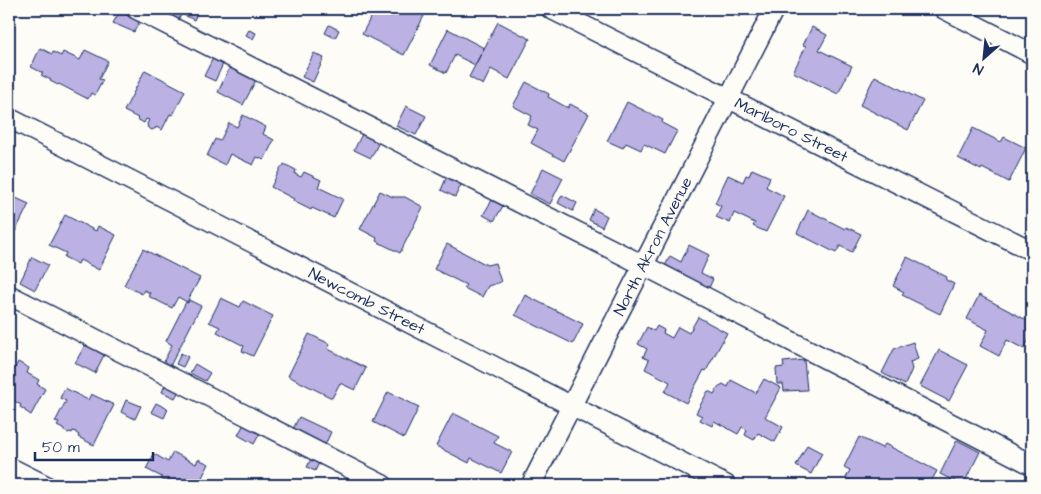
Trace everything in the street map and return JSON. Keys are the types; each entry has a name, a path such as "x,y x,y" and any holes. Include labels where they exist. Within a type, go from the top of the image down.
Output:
{"street":[{"path":"136,9 1032,464"},
{"name":"Marlboro Street","path":"551,9 1032,251"},
{"name":"North Akron Avenue","path":"531,485 774,9"},
{"path":"944,9 1032,54"},
{"name":"Newcomb Street","path":"9,118 726,485"},
{"path":"9,295 383,485"},
{"path":"9,467 45,485"}],"building":[{"path":"100,9 115,9 112,15"},
{"path":"156,9 199,9 194,20 182,14 178,20"},
{"path":"375,9 419,9 426,12 404,55 362,34"},
{"path":"724,9 744,9 740,17"},
{"path":"120,11 140,21 134,32 113,23"},
{"path":"498,22 530,39 509,79 491,69 483,85 469,77"},
{"path":"329,25 339,30 335,38 325,33"},
{"path":"812,27 827,35 819,50 852,66 838,94 793,72 806,46 803,45"},
{"path":"448,29 484,48 475,65 455,55 446,73 430,65"},
{"path":"249,30 256,33 253,39 246,35"},
{"path":"40,48 61,56 63,52 80,60 85,50 108,61 99,79 103,80 95,95 91,93 88,99 50,81 41,75 43,73 31,67"},
{"path":"314,53 324,58 313,82 302,77"},
{"path":"214,56 224,62 215,81 204,76"},
{"path":"230,67 256,80 243,105 218,92"},
{"path":"145,70 185,91 173,115 170,114 162,130 156,127 152,130 148,128 149,120 146,119 144,123 124,111"},
{"path":"875,76 923,101 908,130 860,105"},
{"path":"526,82 549,94 548,97 568,108 570,104 589,114 564,161 531,143 538,130 528,125 532,116 513,106"},
{"path":"627,102 663,120 662,123 677,131 665,154 644,144 641,150 626,143 623,148 607,141"},
{"path":"406,106 426,116 416,135 396,126"},
{"path":"243,115 266,127 263,134 274,140 264,160 257,157 253,165 230,154 225,165 207,156 215,139 220,141 229,123 237,127"},
{"path":"973,128 1001,142 1004,137 1026,148 1009,182 958,158"},
{"path":"363,132 380,140 371,158 354,150"},
{"path":"284,164 296,170 295,174 301,177 304,172 321,180 318,187 343,199 334,218 312,208 311,210 271,187"},
{"path":"543,168 563,178 550,204 530,194"},
{"path":"752,169 770,177 766,187 784,196 766,232 753,226 755,223 734,213 730,223 716,217 721,206 715,203 728,175 743,182 746,175 749,176"},
{"path":"447,176 462,183 455,197 441,190"},
{"path":"380,191 393,197 405,197 423,207 400,253 376,241 377,238 360,229"},
{"path":"562,195 577,203 573,211 558,203"},
{"path":"16,198 29,204 9,244 9,201 13,204"},
{"path":"492,200 503,206 494,221 483,215"},
{"path":"594,209 607,216 602,227 589,220"},
{"path":"808,210 845,229 846,227 861,234 852,252 840,246 836,253 797,233"},
{"path":"65,215 96,231 98,226 116,235 99,270 80,260 78,264 64,257 66,253 49,245"},
{"path":"447,244 487,265 495,263 501,282 488,286 482,297 464,288 466,285 434,269"},
{"path":"689,245 709,255 701,273 713,279 708,290 664,268 670,256 681,262"},
{"path":"143,249 200,278 187,302 178,297 172,308 148,296 150,293 144,290 142,294 124,285"},
{"path":"32,257 48,265 35,290 20,282"},
{"path":"907,257 947,277 946,280 954,284 940,314 902,295 904,292 893,286"},
{"path":"525,295 583,324 573,344 515,315"},
{"path":"979,295 1032,323 1032,334 1024,349 1007,340 999,356 980,346 988,330 967,319"},
{"path":"221,298 240,307 243,301 273,316 253,356 242,351 244,346 217,332 220,327 209,322"},
{"path":"189,300 201,306 170,366 163,363 172,345 166,341 186,302 188,303"},
{"path":"698,317 727,333 686,403 665,392 670,382 645,369 649,360 643,357 647,349 638,344 647,327 654,331 657,326 664,330 663,333 672,338 678,327 689,333"},
{"path":"309,334 330,344 328,349 366,368 355,390 340,383 332,398 288,376"},
{"path":"913,342 918,359 910,362 912,369 905,385 882,373 894,349"},
{"path":"85,345 104,355 95,373 75,363"},
{"path":"939,350 968,365 949,401 920,386"},
{"path":"181,353 188,357 183,367 176,364"},
{"path":"804,360 807,390 784,391 783,384 777,384 776,368 784,367 783,362"},
{"path":"18,362 29,368 27,373 39,380 37,384 45,389 31,415 20,407 21,405 9,398 9,377"},
{"path":"195,364 210,373 205,381 190,373"},
{"path":"764,379 781,388 765,417 783,427 775,442 758,433 754,440 745,435 747,430 742,427 738,434 714,421 712,426 700,420 702,416 696,413 708,391 714,394 718,387 723,384 728,387 731,380 756,393"},
{"path":"165,385 179,391 175,398 162,392"},
{"path":"65,388 88,400 91,394 114,405 94,445 78,437 79,435 76,432 68,433 57,426 59,423 55,422 66,401 60,398"},
{"path":"388,392 419,407 404,438 373,422"},
{"path":"126,400 141,406 135,419 121,412"},
{"path":"156,403 168,409 164,418 151,412"},
{"path":"453,413 498,436 494,443 512,452 501,473 471,458 469,463 436,446"},
{"path":"299,417 331,432 325,445 293,429"},
{"path":"244,424 260,433 254,444 238,435"},
{"path":"859,437 882,448 885,444 937,471 929,485 857,485 846,478 850,470 844,467"},
{"path":"957,440 980,452 963,485 940,474"},
{"path":"807,445 822,453 811,474 796,466"},
{"path":"173,452 196,464 198,459 209,464 198,485 172,485 161,479 162,477 146,469 154,454 168,462"},
{"path":"312,457 320,461 315,471 307,467"}]}
